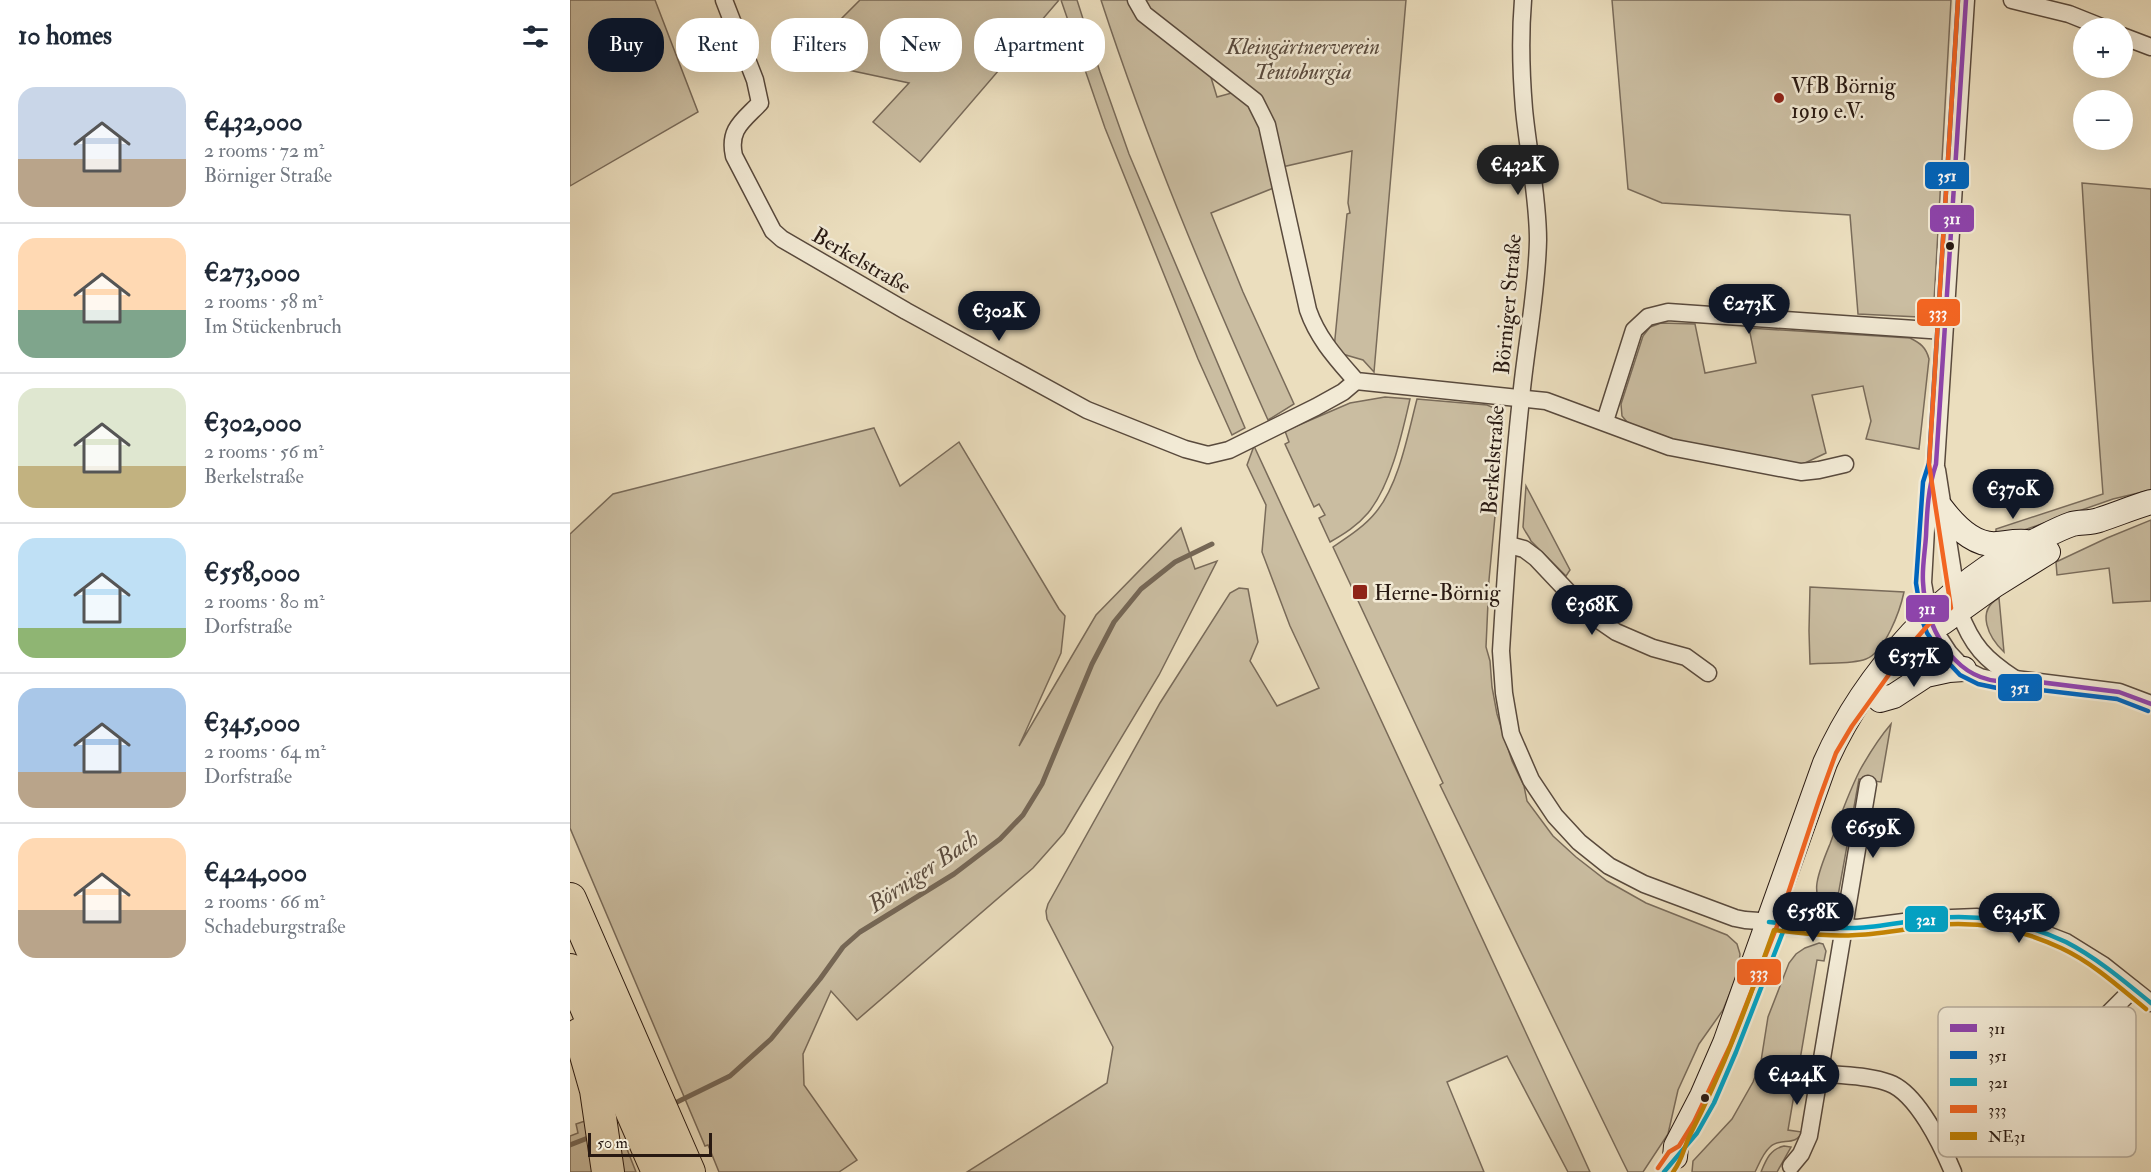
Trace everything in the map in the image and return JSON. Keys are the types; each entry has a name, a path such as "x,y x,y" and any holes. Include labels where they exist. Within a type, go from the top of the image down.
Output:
{"highway":[{"path":"570,899 643,1100 657,1132 689,1172"},
{"path":"570,970 643,1100"},
{"path":"570,1008 586,1052 607,1161"},
{"path":"657,1132 658,1172"}],"main road":[{"path":"1670,1164 1684,1152 1701,1126 1723,1081 1777,923 1825,763 1837,737 1875,679 1992,566 2032,542 2073,524 2096,521 2151,502"},
{"path":"1942,509 1958,527 1978,541 1998,544 2014,541 2032,542"},
{"path":"1957,602 2038,556 2077,538 2096,521"},
{"path":"1777,923 1843,757 1931,623"},
{"path":"1880,700 1894,696 1926,675 1964,669"}],"street":[{"name":"Berkelstraße","path":"724,0 756,80 760,103 735,129 732,145 734,156 773,231 782,239 906,311 1087,410 1185,449 1208,455 1229,450 1316,407 1343,392 1356,381 1521,396 1501,651 1504,693 1511,734 1531,780 1555,816 1579,842 1609,866 1644,884 1735,918 1844,928 1951,917 1977,917 2000,921 2035,930 2066,942 2103,965 2151,1003"},
{"path":"1136,0 1144,14 1255,101 1267,125 1313,326 1325,345 1356,381"},
{"name":"Börniger Straße","path":"1521,396 1531,326 1538,238 1524,108 1523,0"},
{"path":"1966,0 1936,464 1957,602 1965,626 1978,648 1991,663 2015,679"},
{"path":"2012,0 2079,18"},
{"path":"2133,40 2151,47"},
{"path":"1605,421 1634,330 1648,317 1659,313 1944,330"},
{"path":"1521,396 1546,400 1670,447 1801,472 1845,464"},
{"path":"1936,464 1930,483 1923,583 1931,623 1949,653 1964,669 1980,677 1998,681 2015,679 2119,692 2151,704"},
{"name":"Berkelstraße","path":"1509,545 1524,549 1536,558 1587,612 1616,632 1653,648 1686,657 1708,673"},
{"path":"1791,1166 1801,1154 1809,1136 1868,784"},
{"path":"2115,1007 2133,989"},
{"path":"1820,1073 1892,1083 1911,1099 1938,1138"},
{"path":"1947,1157 1953,1172"}],"green space":[{"path":"570,0 655,0 662,18 588,18 588,72 664,72 664,23 676,55 676,72 683,72 698,112 570,186"},
{"path":"860,0 1059,0 1044,18 974,18 974,72 997,72 920,162 873,122 909,83 858,72 868,72 868,18 842,18"},
{"path":"1061,0 1077,0 1083,18 1067,18"},
{"path":"1101,0 1130,0 1209,71 1217,97 1235,92 1255,112 1276,187 1211,213 1243,292 1294,404 1268,420 1179,212 1138,107"},
{"name":"Kleingärtnerverein Teutoburgia","path":"1143,0 1406,0 1374,372 1363,360 1339,353 1334,349 1347,214 1350,213 1348,203 1352,151 1282,167 1272,123 1150,14"},
{"path":"1612,0 1951,0 1934,302 1929,312 1919,317 1858,314 1850,215 1662,203 1628,189"},
{"path":"1086,72 1100,72 1129,154 1245,428 1232,435 1198,359 1105,128"},
{"path":"2082,183 2151,189 2151,490 2113,499 2010,535 1996,537 1996,529 2103,494"},
{"path":"1661,323 1695,324 1705,373 1756,363 1749,328 1910,338 1922,346 1929,359 1919,449 1866,439 1871,421 1863,386 1812,395 1826,453 1803,464 1683,443 1628,423 1622,416 1621,404 1643,336 1650,327"},
{"path":"1385,397 1410,399 1389,474 1368,513 1330,542 1319,518 1325,515 1319,504 1314,507 1285,444 1289,442 1285,431 1350,403"},
{"path":"1417,399 1487,405 1499,410 1504,420 1489,580 1486,647 1497,714 1512,761 1524,786 1527,801 1553,836 1607,881 1646,903 1727,935 1737,944 1740,954 1738,973 1723,1010 1699,1044 1678,1090 1668,1134 1643,1172 1628,1172 1622,1160 1440,785 1443,783 1333,547 1367,522 1384,501 1402,458"},
{"path":"874,428 900,486 959,442 1065,616 1061,653 1019,746 1096,615 1181,528 1195,569 1217,561 1159,675 1064,833 1033,868 857,1020 831,991 803,1054 804,1085 857,1160 839,1172 719,1172 708,1145 705,1146 570,828 570,534 613,494"},
{"path":"1254,446 1590,1172 1568,1172 1507,1056 1447,1082 1484,1172 967,1172 1107,1083 1113,1047 1047,919 1046,911 1160,703 1230,593 1239,588 1248,589 1258,642 1250,661 1277,706 1319,688 1290,626 1262,552 1266,505 1247,465"},
{"path":"1526,486 1570,570 1566,576 1531,541 1523,527"},
{"path":"2151,520 2151,601 2113,603 2109,568 2057,575 2056,562"},
{"path":"1810,587 1904,592 1891,630 1873,655 1853,662 1810,664"},
{"path":"1999,598 2004,652 1989,632 1986,617 1992,603"},
{"path":"1891,724 1881,782 1859,779 1836,907 1827,907 1820,901 1817,893 1822,863 1860,770 1874,746"},
{"path":"1819,943 1823,944 1826,951 1824,961 1817,960 1788,1130 1802,1132 1792,1141 1774,1144 1770,1147 1763,1155 1755,1172 1692,1172 1693,1161 1732,1119 1753,1082 1761,1061 1768,1017 1789,963 1805,948"},
{"path":"585,1121 592,1155 592,1172 570,1172 570,1136 578,1133 576,1124"},
{"path":"625,1144 636,1172 616,1172 613,1148"},
{"path":"1784,1146 1791,1147 1777,1172 1761,1172 1772,1152"}],"waterway":[{"name":"Börniger Bach","path":"671,1105 730,1076 771,1039 843,947 860,932 954,874 1000,839 1023,815 1042,784 1092,664 1114,622 1141,589 1175,562 1212,544"},
{"name":"Börniger Bach","path":"570,1145 593,1136"}],"transit line":[{"name":"351","path":"1958,0 1929,463 1923,482 1916,583 1922,620 1927,633 1944,658 1960,675 1978,684 1997,688 2015,687 2117,699 2148,711"},
{"name":"333","path":"1658,1168 1669,1152 1679,1146 1694,1122 1730,1046 1779,921 1836,753 1852,726 1908,648 1929,624 1951,608 1929,464 1958,0"},
{"name":"311","path":"1966,0 1936,464 1928,500 1923,565 1923,582 1929,614 1935,630 1954,659 1981,677 1997,681 2015,679 2119,692 2151,704"},
{"name":"321","path":"1769,922 1844,928 1954,917 2003,921 2051,935 2077,948 2151,1003"},
{"name":"321","path":"1664,1172 1697,1133 1714,1103 1786,924"},
{"name":"NE31","path":"1673,1172 1725,1060 1774,930 1846,935 1953,924 2001,928 2032,936 2073,954 2146,1009"}],"place":[{"name":"VfB Börnig 1919 e.V.","path":"1779,98"},
{"name":"Herne-Börnig","path":"1360,592"}]}
